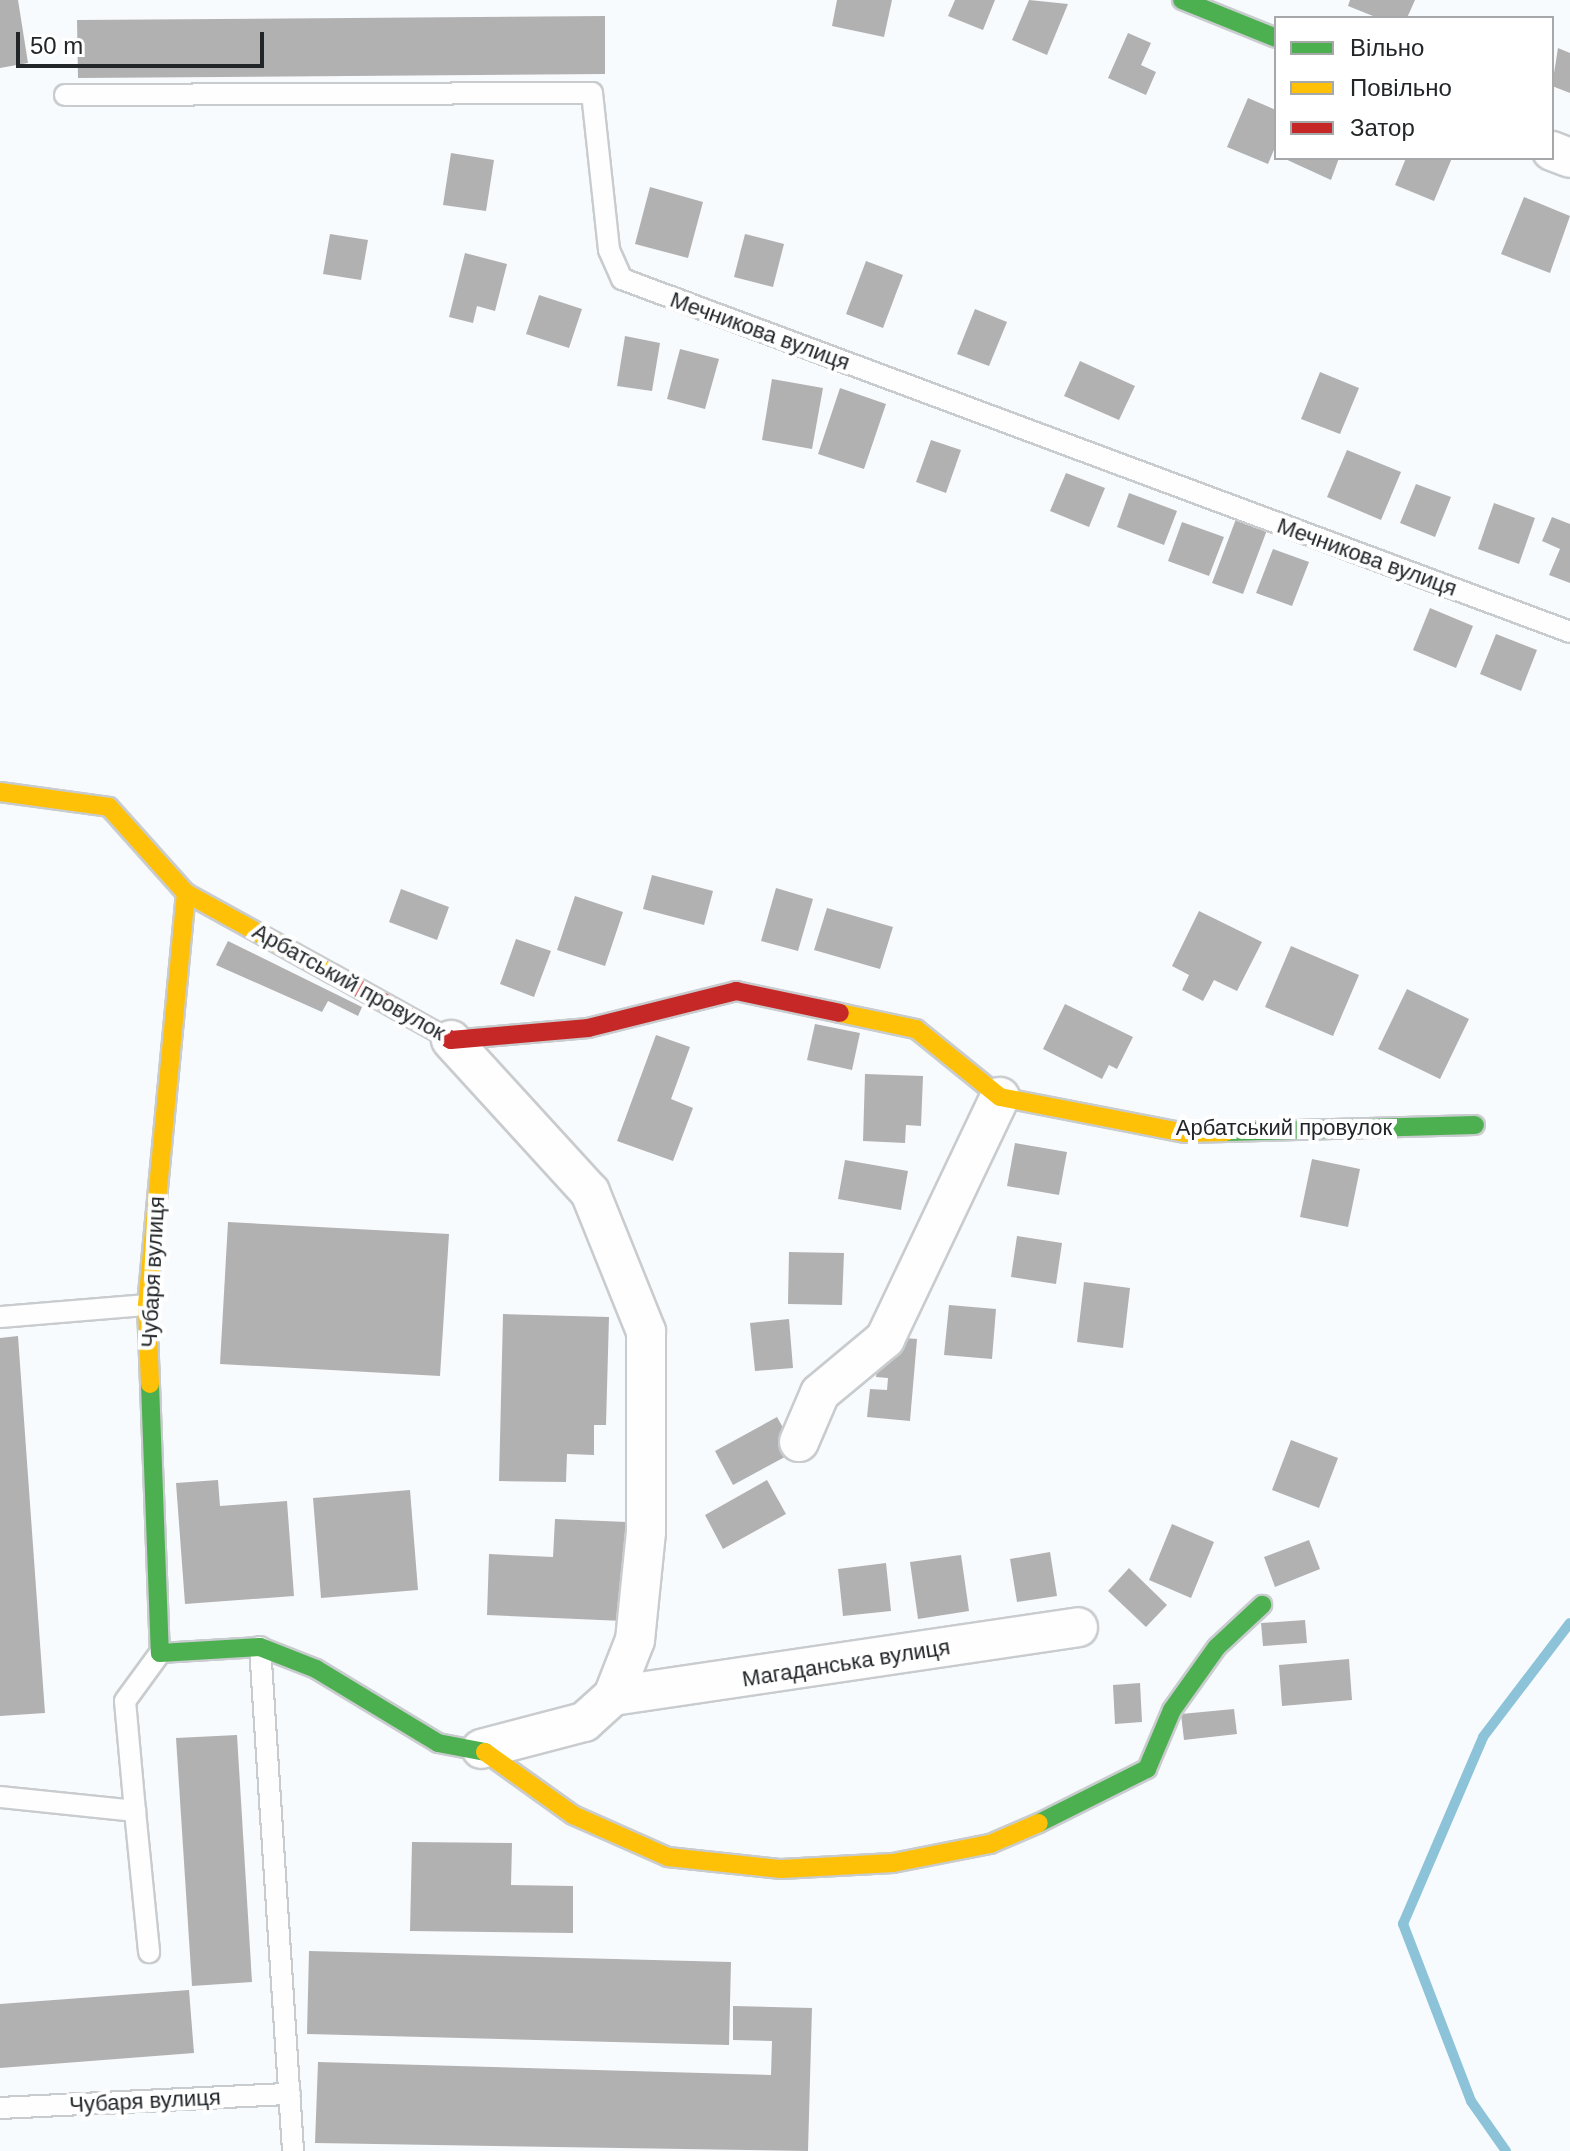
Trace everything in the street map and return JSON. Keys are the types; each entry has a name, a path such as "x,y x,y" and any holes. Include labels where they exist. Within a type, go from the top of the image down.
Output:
{"street":[{"path":"1182,0 1274,37"},
{"name":"Арбатський провулок","path":"0,792 109,807 186,893 451,1040 588,1028 736,991 916,1029 1000,1097 1185,1133 1475,1125"},
{"name":"Чубаря вулиця","path":"160,1653 147,1305 176,949 186,893"},
{"path":"160,1653 260,1647 316,1669 438,1743 481,1749 584,1722 613,1696 635,1640 646,1532 646,1331 590,1192 451,1040"},
{"path":"799,1442 820,1393 885,1339 1000,1097"},
{"path":"481,1749 573,1815 668,1857 781,1869 893,1863 990,1844 1147,1769 1172,1710 1217,1647 1262,1605"},
{"name":"Магаданська вулиця","path":"613,1696 1078,1627"}],"lane":[{"name":"Мечникова вулиця","path":"65,95 592,93 609,250 622,279 1570,632"},
{"path":"0,1317 147,1305"},
{"path":"260,1647 293,2151"},
{"path":"149,1952 125,1701 160,1653"},
{"path":"0,1797 135,1811"},
{"name":"Чубаря вулиця","path":"0,2108 290,2094"}],"building":[{"path":"0,0 18,0 28,63 0,68"},
{"path":"837,0 892,0 884,37 832,26"},
{"path":"955,0 995,0 983,30 948,16"},
{"path":"1029,0 1068,4 1047,55 1012,40"},
{"path":"1350,0 1415,0 1408,16 1373,16 1348,6"},
{"path":"605,16 605,74 78,78 77,20"},
{"path":"1128,33 1151,43 1141,65 1156,72 1146,95 1108,78"},
{"path":"1558,48 1570,53 1570,93 1554,87"},
{"path":"1248,98 1274,109 1274,150 1268,164 1227,147"},
{"path":"451,153 494,160 486,211 443,205"},
{"path":"1287,160 1338,160 1331,180"},
{"path":"1405,160 1451,160 1434,201 1395,185"},
{"path":"650,187 703,202 688,258 635,244"},
{"path":"1524,197 1570,216 1550,273 1501,254"},
{"path":"330,234 368,240 361,280 323,274"},
{"path":"745,234 784,244 773,287 734,277"},
{"path":"465,253 507,264 495,311 477,306 473,323 449,317"},
{"path":"866,261 903,275 883,328 846,314"},
{"path":"539,295 582,309 569,348 526,334"},
{"path":"975,309 1007,322 989,366 957,354"},
{"path":"625,336 660,343 652,391 617,386"},
{"path":"680,349 719,359 705,409 667,399"},
{"path":"1080,361 1135,386 1119,420 1064,396"},
{"path":"1320,372 1359,388 1340,434 1301,419"},
{"path":"772,379 823,388 812,449 762,440"},
{"path":"840,388 886,404 864,469 818,454"},
{"path":"931,440 961,450 946,493 916,482"},
{"path":"1347,450 1401,472 1381,520 1327,497"},
{"path":"1066,473 1105,488 1089,527 1050,511"},
{"path":"1416,484 1451,497 1435,537 1400,523"},
{"path":"1129,493 1177,511 1164,545 1117,527"},
{"path":"1494,503 1535,518 1519,564 1478,549"},
{"path":"1552,517 1570,524 1570,583 1549,575 1560,549 1542,541"},
{"path":"1236,519 1267,530 1243,594 1212,583"},
{"path":"1182,522 1224,537 1209,576 1168,561"},
{"path":"1273,549 1309,562 1292,606 1256,593"},
{"path":"1430,608 1473,626 1456,668 1413,650"},
{"path":"1496,634 1537,650 1521,691 1480,674"},
{"path":"652,875 713,891 704,925 643,909"},
{"path":"776,888 813,899 798,951 761,941"},
{"path":"401,889 449,907 437,940 389,922"},
{"path":"575,896 623,912 605,966 557,950"},
{"path":"827,908 893,927 880,969 814,950"},
{"path":"1199,911 1262,942 1237,991 1214,980 1203,1001 1182,990 1189,975 1172,966"},
{"path":"516,939 551,951 534,997 500,984"},
{"path":"228,941 362,1007 358,1016 328,1001 322,1012 216,965"},
{"path":"1291,946 1359,975 1333,1036 1265,1007"},
{"path":"1407,989 1469,1019 1440,1079 1378,1049"},
{"path":"1065,1004 1133,1037 1117,1069 1109,1065 1102,1079 1043,1049"},
{"path":"815,1024 860,1033 852,1070 807,1060"},
{"path":"656,1035 690,1047 671,1099 693,1108 673,1161 617,1141"},
{"path":"865,1074 923,1076 921,1126 906,1125 905,1143 863,1141"},
{"path":"1015,1143 1067,1152 1059,1195 1007,1186"},
{"path":"1312,1159 1360,1169 1348,1227 1300,1217"},
{"path":"845,1160 908,1171 901,1210 838,1199"},
{"path":"228,1222 449,1234 440,1376 220,1364"},
{"path":"1017,1236 1062,1243 1056,1284 1011,1277"},
{"path":"789,1252 844,1253 842,1305 788,1304"},
{"path":"1084,1282 1130,1288 1123,1348 1077,1342"},
{"path":"949,1305 996,1309 992,1359 944,1355"},
{"path":"503,1314 609,1317 606,1425 594,1425 594,1455 567,1454 566,1482 499,1481"},
{"path":"789,1319 793,1368 755,1371 750,1323"},
{"path":"18,1336 45,1713 0,1716 0,1338"},
{"path":"892,1337 917,1339 910,1421 867,1417 870,1389 887,1390 888,1378 876,1377 878,1361 890,1361"},
{"path":"777,1417 796,1451 733,1485 715,1451"},
{"path":"1291,1440 1338,1458 1319,1508 1272,1490"},
{"path":"218,1480 220,1506 287,1501 294,1596 185,1604 176,1483"},
{"path":"767,1480 786,1514 723,1549 705,1515"},
{"path":"410,1490 418,1590 321,1598 313,1498"},
{"path":"555,1519 627,1522 623,1621 487,1615 489,1554 553,1557"},
{"path":"1172,1524 1214,1542 1191,1598 1149,1580"},
{"path":"1309,1540 1320,1569 1275,1587 1264,1557"},
{"path":"1050,1552 1057,1596 1017,1602 1010,1559"},
{"path":"961,1555 969,1611 918,1619 910,1562"},
{"path":"886,1563 891,1611 843,1616 838,1569"},
{"path":"1129,1568 1167,1605 1146,1627 1108,1591"},
{"path":"1305,1620 1307,1643 1263,1646 1261,1623"},
{"path":"1349,1659 1352,1700 1282,1706 1279,1665"},
{"path":"1140,1683 1142,1722 1115,1724 1113,1685"},
{"path":"1234,1709 1237,1734 1184,1740 1181,1714"},
{"path":"237,1735 252,1982 192,1986 176,1738"},
{"path":"412,1842 512,1843 511,1885 573,1886 573,1933 410,1931"},
{"path":"309,1951 731,1962 729,2045 307,2034"},
{"path":"189,1990 194,2053 0,2068 0,2004"},
{"path":"733,2006 812,2008 808,2151 315,2143 318,2062 771,2075 772,2041 733,2040"}],"waterway":[{"path":"1506,2151 1471,2101 1403,1924 1483,1737 1570,1623"}],"traffic: fast":[{"path":"1182,0 1274,37"},
{"path":"1226,1132 1475,1125"},
{"path":"150,1384 160,1653 260,1647 316,1669 438,1743 485,1752"},
{"path":"1039,1823 1147,1769 1172,1710 1217,1647 1262,1605"}],"traffic: slow":[{"path":"0,792 109,807 186,893 333,974"},
{"path":"150,1384 147,1305 186,893"},
{"path":"840,1013 916,1029 1000,1097 1185,1133 1226,1132"},
{"path":"485,1752 573,1815 668,1857 781,1869 893,1863 990,1844 1039,1823"}],"traffic: jam":[{"path":"333,974 451,1040 588,1028 736,991 840,1013"}]}
